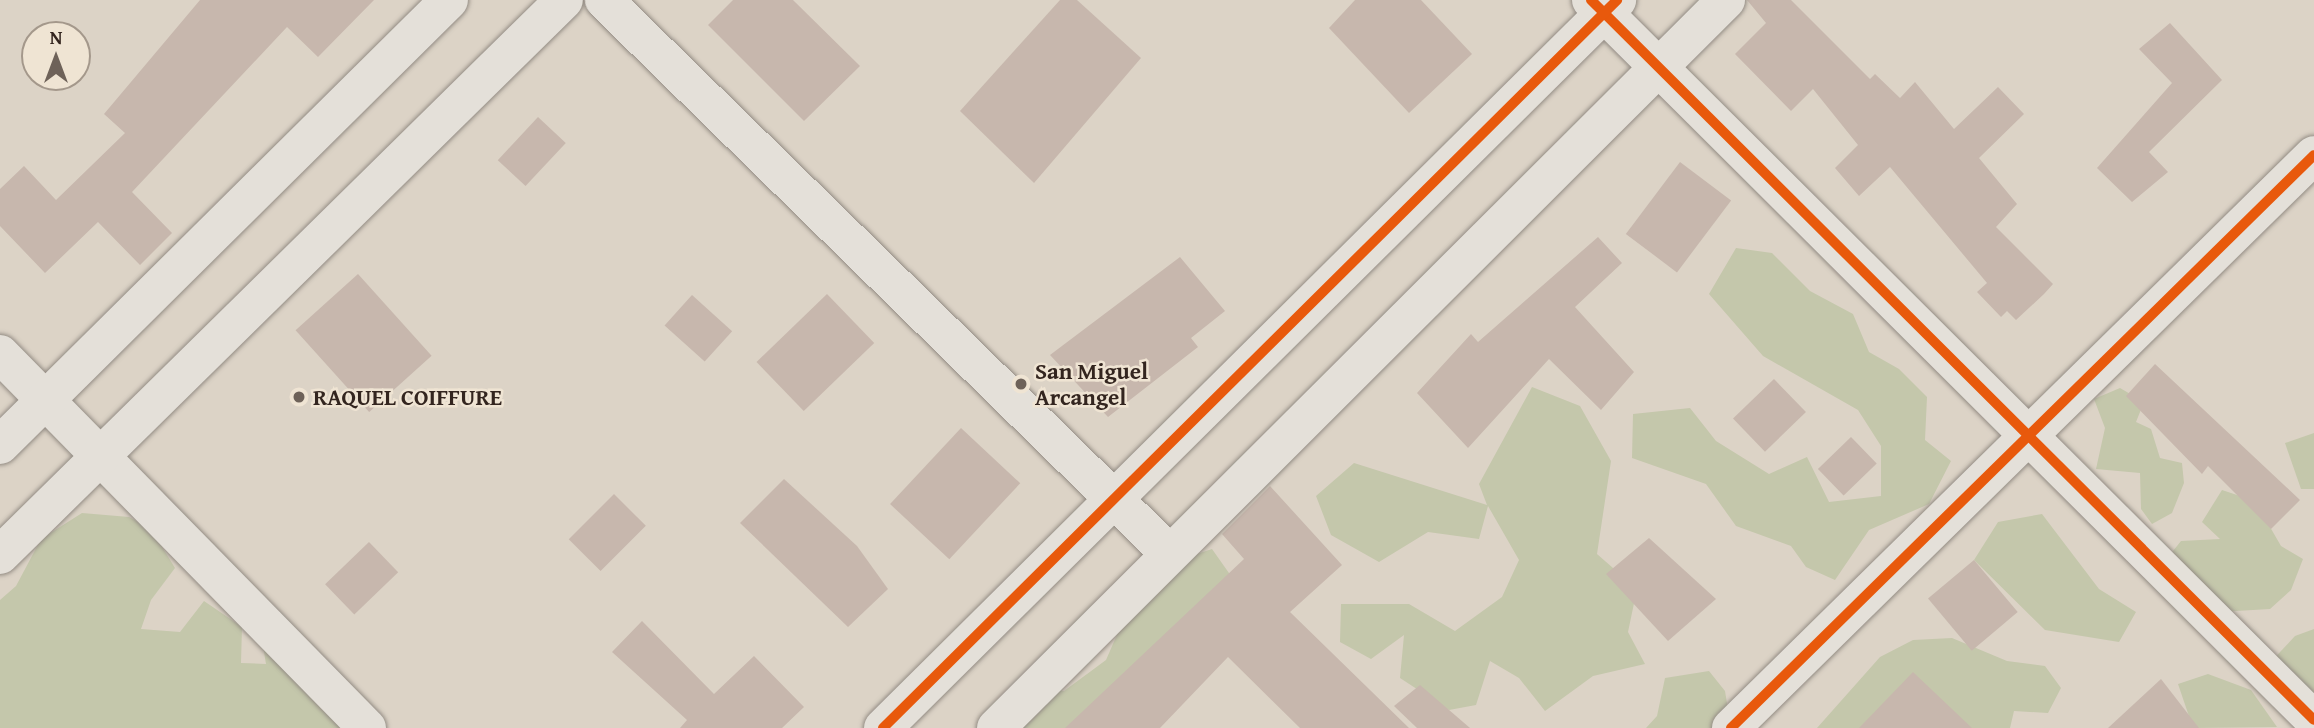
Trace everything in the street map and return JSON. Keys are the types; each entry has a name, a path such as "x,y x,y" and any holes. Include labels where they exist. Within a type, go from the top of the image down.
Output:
{"street":[{"path":"0,445 449,0"},
{"path":"0,555 564,0"},
{"path":"604,0 1170,554"},
{"path":"996,728 1727,0"},
{"path":"883,728 1114,500 1604,4 1656,71 2314,720"},
{"path":"1731,728 2025,436 2314,155"},
{"path":"0,354 47,399 98,459 367,728"}],"green space":[{"path":"1736,248 1772,253 1810,291 1853,314 1869,352 1899,369 1927,397 1925,440 1951,461 1929,504 1869,530 1835,580 1806,567 1791,546 1736,526 1706,484 1632,458 1633,414 1690,408 1716,441 1769,474 1807,457 1829,502 1881,496 1881,446 1858,410 1763,356 1709,294"},
{"path":"1532,387 1580,406 1611,461 1597,554 1637,589 1628,632 1645,664 1593,676 1545,711 1519,678 1490,661 1476,705 1449,710 1400,678 1404,635 1371,659 1340,642 1341,604 1409,604 1455,631 1502,597 1519,560 1488,506 1479,539 1428,532 1379,562 1331,535 1316,496 1354,463 1487,505 1479,484"},
{"path":"2120,388 2144,402 2136,422 2151,429 2160,458 2182,463 2184,483 2172,513 2152,524 2141,509 2140,473 2096,469 2105,428 2094,399"},
{"path":"2314,433 2314,489 2301,489 2285,443"},
{"path":"2222,490 2255,501 2281,546 2303,559 2291,590 2270,609 2219,612 2169,556 2181,541 2220,539 2202,522"},
{"path":"82,513 129,517 151,529 175,568 151,600 141,629 180,632 204,601 242,627 241,663 266,664 263,646 345,728 0,728 0,600 16,586 41,539"},
{"path":"2042,514 2099,589 2136,612 2119,642 2045,630 1974,560 1998,522"},
{"path":"1212,549 1236,583 1116,728 989,728 1019,685 1064,691 1106,660 1123,621 1176,561"},
{"path":"2314,629 2314,711 2268,665 2295,636"},
{"path":"1952,638 2007,661 2045,666 2061,688 2048,713 2014,711 2010,728 1817,728 1880,657 1913,640"},
{"path":"1709,671 1725,691 1731,728 1646,728 1657,716 1665,678"},
{"path":"2208,674 2251,690 2277,727 2193,728 2178,684"}],"building":[{"path":"200,0 374,0 318,57 287,27 132,192 172,233 140,265 98,222 45,273 0,226 0,189 24,166 56,200 125,133 104,114"},
{"path":"733,0 793,0 860,66 804,121 708,25"},
{"path":"1060,0 1077,0 1141,58 1034,183 960,111"},
{"path":"1355,0 1421,0 1472,54 1409,113 1329,28"},
{"path":"1747,0 1791,0 1870,79 1875,74 1900,98 1915,82 1954,129 1998,87 2024,114 1979,158 2017,204 1996,227 2053,284 2016,320 2007,311 2001,317 1977,292 1987,283 1890,167 1859,196 1835,168 1858,145 1813,89 1791,111 1735,54 1766,23"},
{"path":"2170,23 2222,80 2149,152 2168,172 2132,202 2097,168 2172,83 2139,49"},
{"path":"538,117 566,143 526,186 498,160"},
{"path":"1680,162 1731,201 1677,272 1626,234"},
{"path":"1598,237 1622,263 1575,307 1634,372 1601,410 1549,359 1468,448 1417,393 1471,334 1478,342"},
{"path":"1180,257 1225,311 1191,338 1198,347 1108,417 1050,355"},
{"path":"358,274 432,356 369,412 296,330"},
{"path":"827,294 874,343 804,411 757,362"},
{"path":"692,295 732,331 705,362 665,325"},
{"path":"2155,364 2300,500 2271,529 2208,466 2202,474 2126,396"},
{"path":"1774,379 1806,412 1765,452 1733,419"},
{"path":"961,428 1020,483 949,559 890,504"},
{"path":"1851,437 1877,464 1844,496 1818,469"},
{"path":"784,479 857,546 888,589 848,627 740,523"},
{"path":"1270,486 1342,565 1290,612 1409,728 1300,728 1228,657 1160,728 1065,728 1244,559 1222,534"},
{"path":"614,494 646,526 601,571 569,539"},
{"path":"1649,538 1716,599 1668,641 1606,574"},
{"path":"369,542 398,572 354,615 325,584"},
{"path":"1974,560 2018,612 1972,651 1928,599"},
{"path":"642,621 714,694 754,656 804,707 782,728 680,728 687,720 612,652"},
{"path":"1913,672 1972,728 1859,728"},
{"path":"2161,679 2199,728 2108,728"},
{"path":"1420,685 1470,728 1417,728 1394,706"}],"cycle path":[{"path":"1591,0 2314,720"},
{"path":"883,728 1617,0"},
{"path":"1731,728 2314,155"}],"place":[{"name":"San Miguel Arcangel","path":"1021,384"},
{"name":"RAQUEL COIFFURE","path":"299,397"}]}
